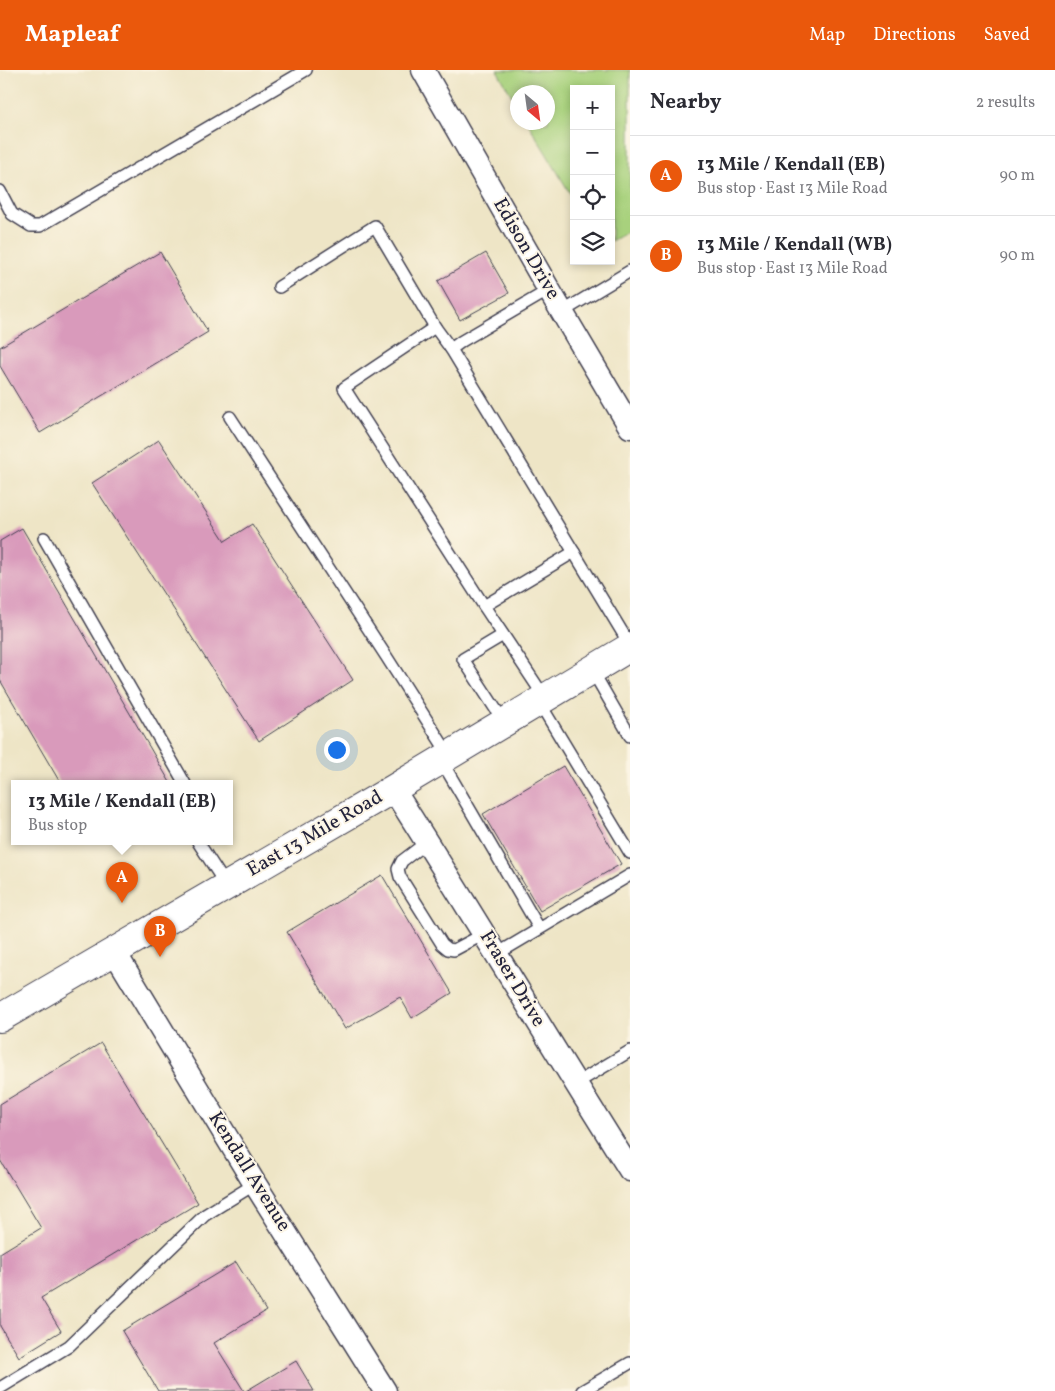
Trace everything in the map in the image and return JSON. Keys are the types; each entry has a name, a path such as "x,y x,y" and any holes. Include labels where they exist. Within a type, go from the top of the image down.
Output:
{"main road":[{"name":"East 13 Mile Road","path":"0,1018 393,789 630,646"}],"street":[{"name":"Edison Drive","path":"423,70 630,427"},
{"name":"Fraser Drive","path":"393,789 630,1170"},
{"name":"Kendall Avenue","path":"114,951 378,1388"}],"lane":[{"path":"0,191 12,214 31,226 40,226 306,70"},
{"path":"279,287 375,226 435,327 452,349 630,646"},
{"path":"562,312 630,271"},
{"path":"452,349 462,341 549,290"},
{"path":"435,327 344,388 503,635 630,853"},
{"path":"230,417 386,656 539,928"},
{"path":"44,538 183,780"},
{"path":"484,606 574,552"},
{"path":"503,635 463,659 504,722"},
{"path":"592,670 630,736"},
{"path":"427,842 402,861 398,868 400,877 442,944 448,949 454,950 484,934"},
{"path":"200,845 226,885"},
{"path":"497,954 630,875"},
{"path":"575,1084 630,1050"},
{"path":"0,1388 69,1346 205,1215 255,1184"},
{"path":"582,1391 630,1362"}],"green space":[{"path":"497,70 630,70 630,230 615,239 615,85 570,85 570,193 532,130 555,130 555,85 510,85 510,93"}],"building":[{"path":"160,252 208,332 40,433 0,366 0,347"},
{"path":"486,253 509,293 460,320 438,281"},
{"path":"159,440 225,541 252,524 353,680 259,741 92,483"},
{"path":"22,528 169,780 59,780 0,680 0,541"},
{"path":"563,766 621,864 540,911 483,814"},
{"path":"382,875 452,993 412,1018 400,997 345,1029 287,932"},
{"path":"101,1043 198,1203 41,1298 61,1331 19,1357 0,1326 0,1253 41,1228 0,1160 0,1104"},
{"path":"236,1262 266,1311 214,1343 244,1391 158,1391 122,1331"},
{"path":"296,1361 314,1391 246,1391"}],"place":[{"name":"13 Mile / Kendall (EB)","path":"122,903"},
{"name":"13 Mile / Kendall (WB)","path":"160,957"}]}
